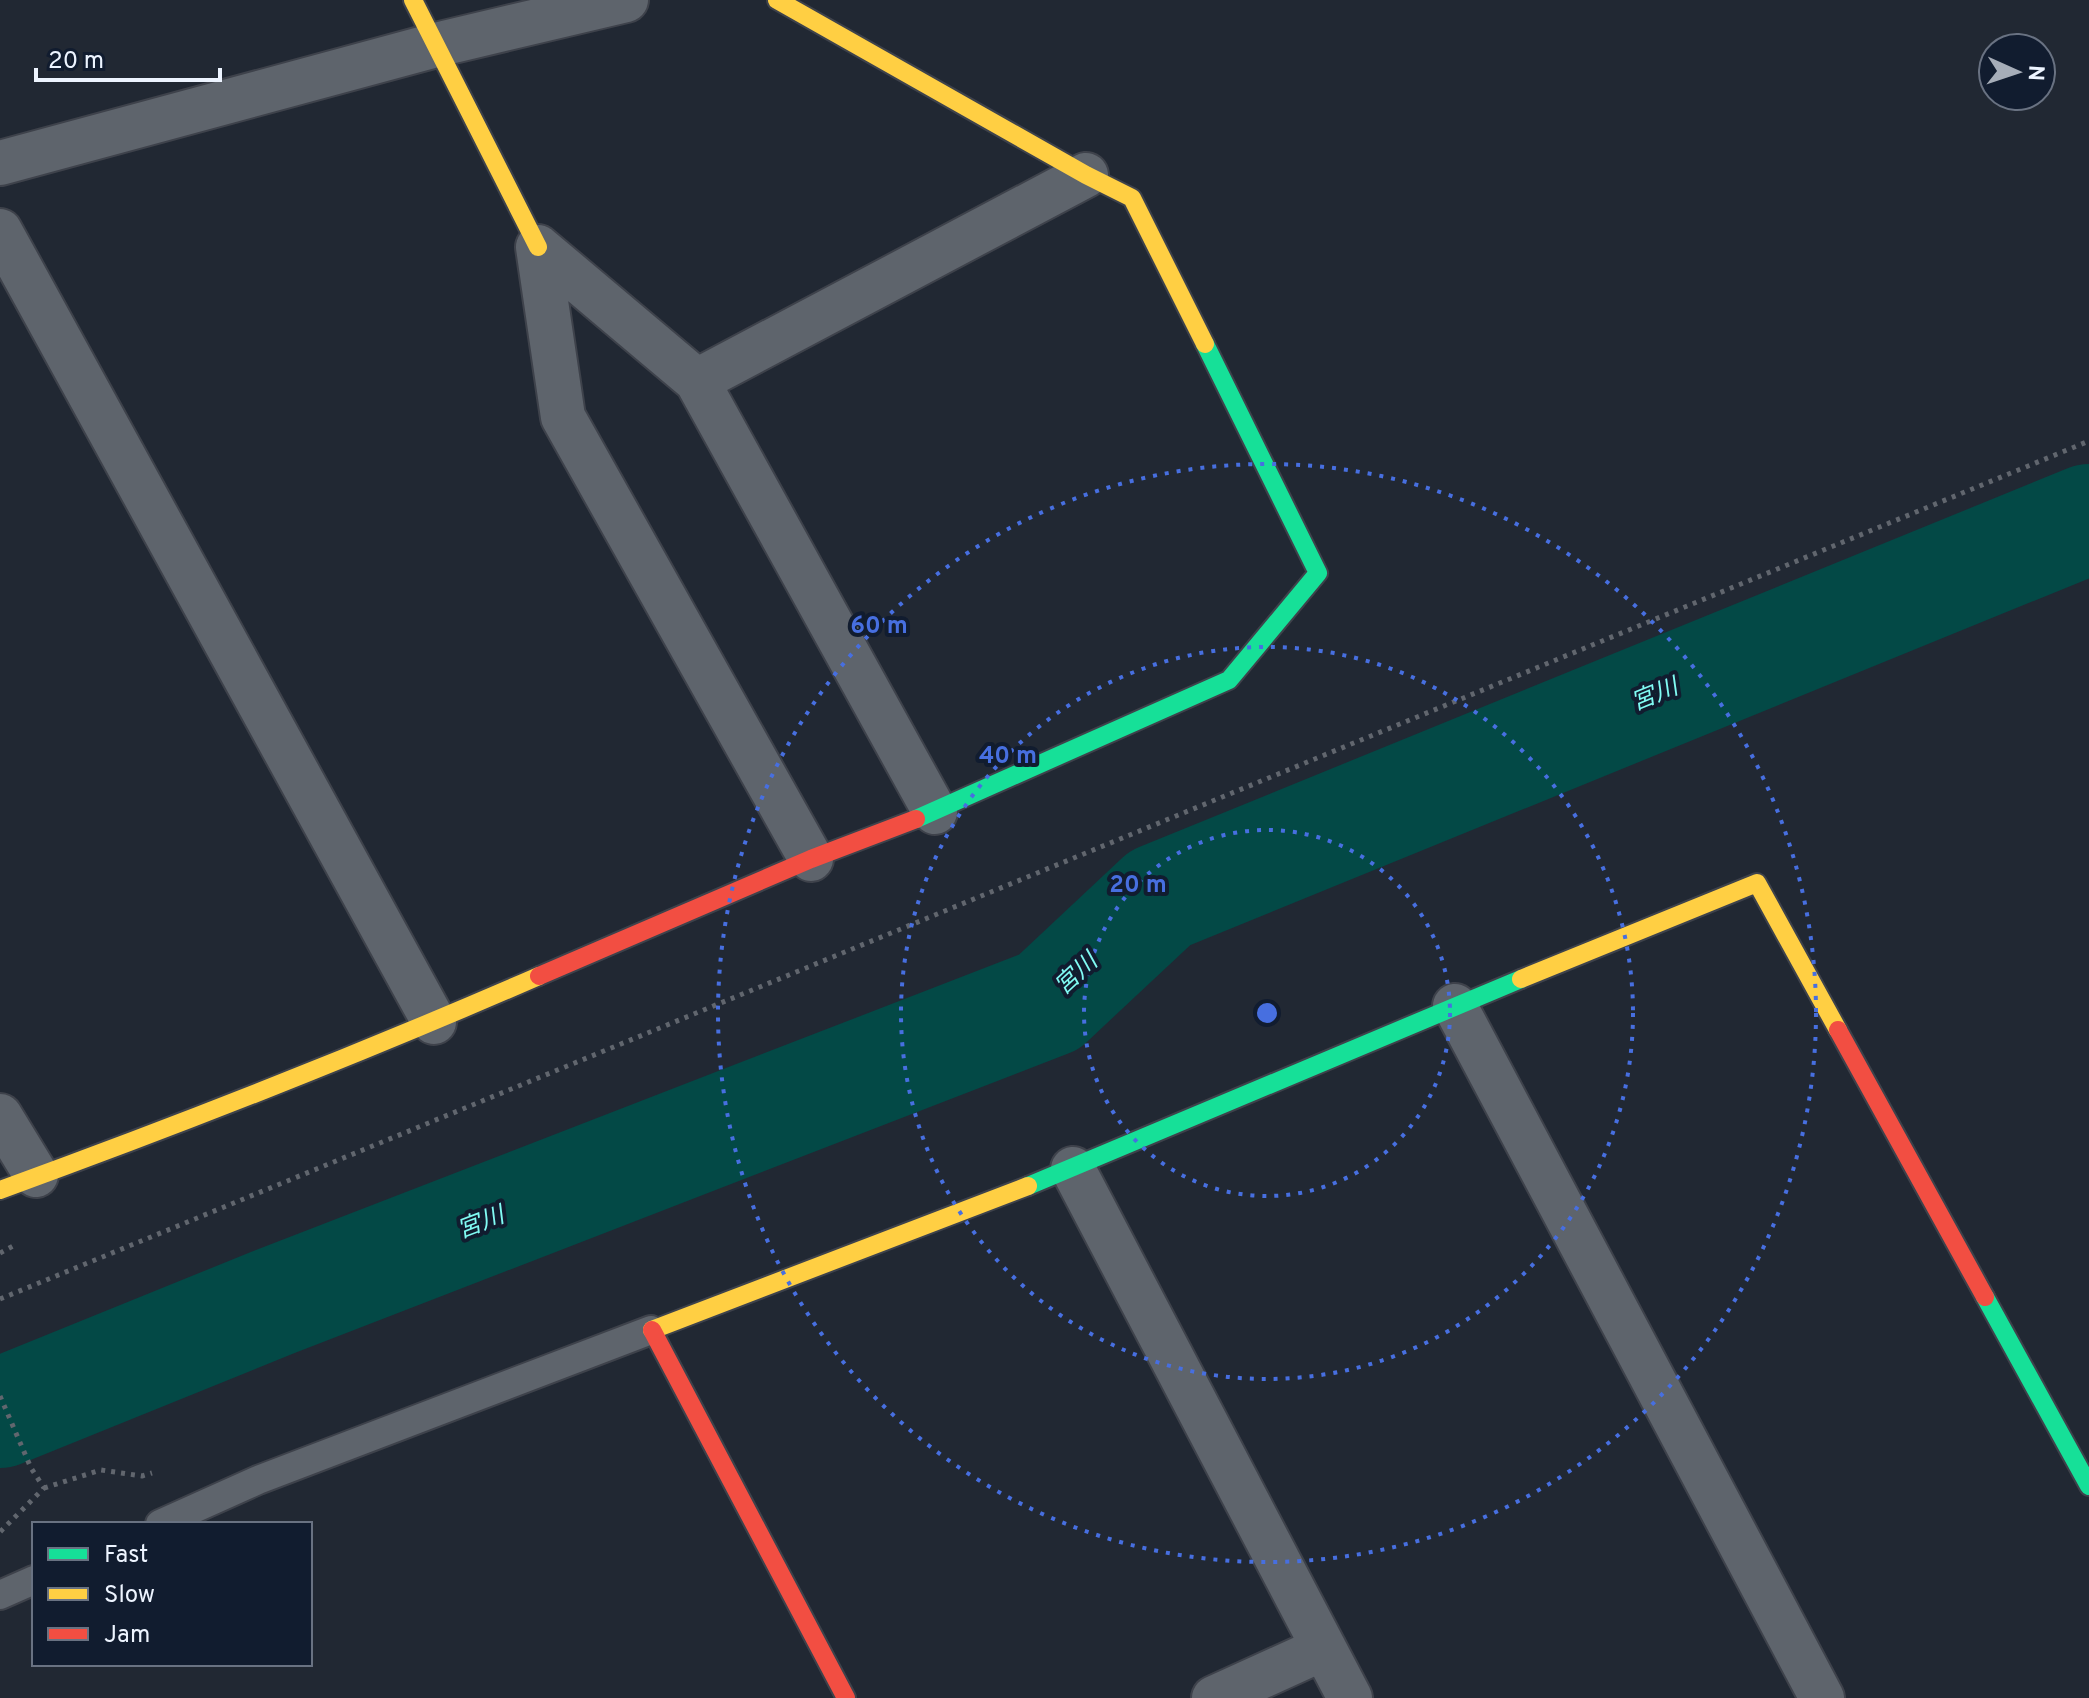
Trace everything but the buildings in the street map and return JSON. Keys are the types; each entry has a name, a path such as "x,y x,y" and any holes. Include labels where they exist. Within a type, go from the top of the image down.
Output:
{"street":[{"path":"413,0 538,247 563,417 811,859"},
{"path":"0,163 436,45 626,0"},
{"path":"0,1116 18,1183 110,1150 434,1022 811,859 935,812 1229,680 1318,573 1132,198 777,0"},
{"path":"697,381 1086,175"},
{"path":"0,231 434,1022"},
{"path":"538,247 697,381 935,812"},
{"path":"846,1698 651,1330 1073,1169 1455,1006 1757,883 2089,1486"},
{"path":"1455,1006 1822,1698"},
{"path":"1073,1169 1350,1698"},
{"path":"1214,1698 1324,1648"}],"lane":[{"path":"164,1522 258,1480 651,1330"},
{"path":"0,1595 32,1581"}],"path":[{"path":"0,1299 2089,441"},
{"path":"0,1396 31,1468 44,1488"},
{"path":"0,1532 44,1488 101,1470 142,1476 155,1472"}],"waterway":[{"name":"宮川","path":"0,1413 274,1302 1049,1002 1160,898 2089,519"}],"traffic: fast":[{"path":"916,819 1229,680 1318,573 1205,344"},
{"path":"1028,1186 1521,979"},
{"path":"1985,1297 2089,1486"}],"traffic: slow":[{"path":"413,0 538,247"},
{"path":"777,0 1132,198 1205,344"},
{"path":"1521,979 1757,883 1838,1030"},
{"path":"0,1190 271,1087 539,976"},
{"path":"652,1330 1028,1186"}],"traffic: jam":[{"path":"539,976 811,859 916,819"},
{"path":"1838,1030 1985,1297"},
{"path":"652,1330 846,1698"}]}
